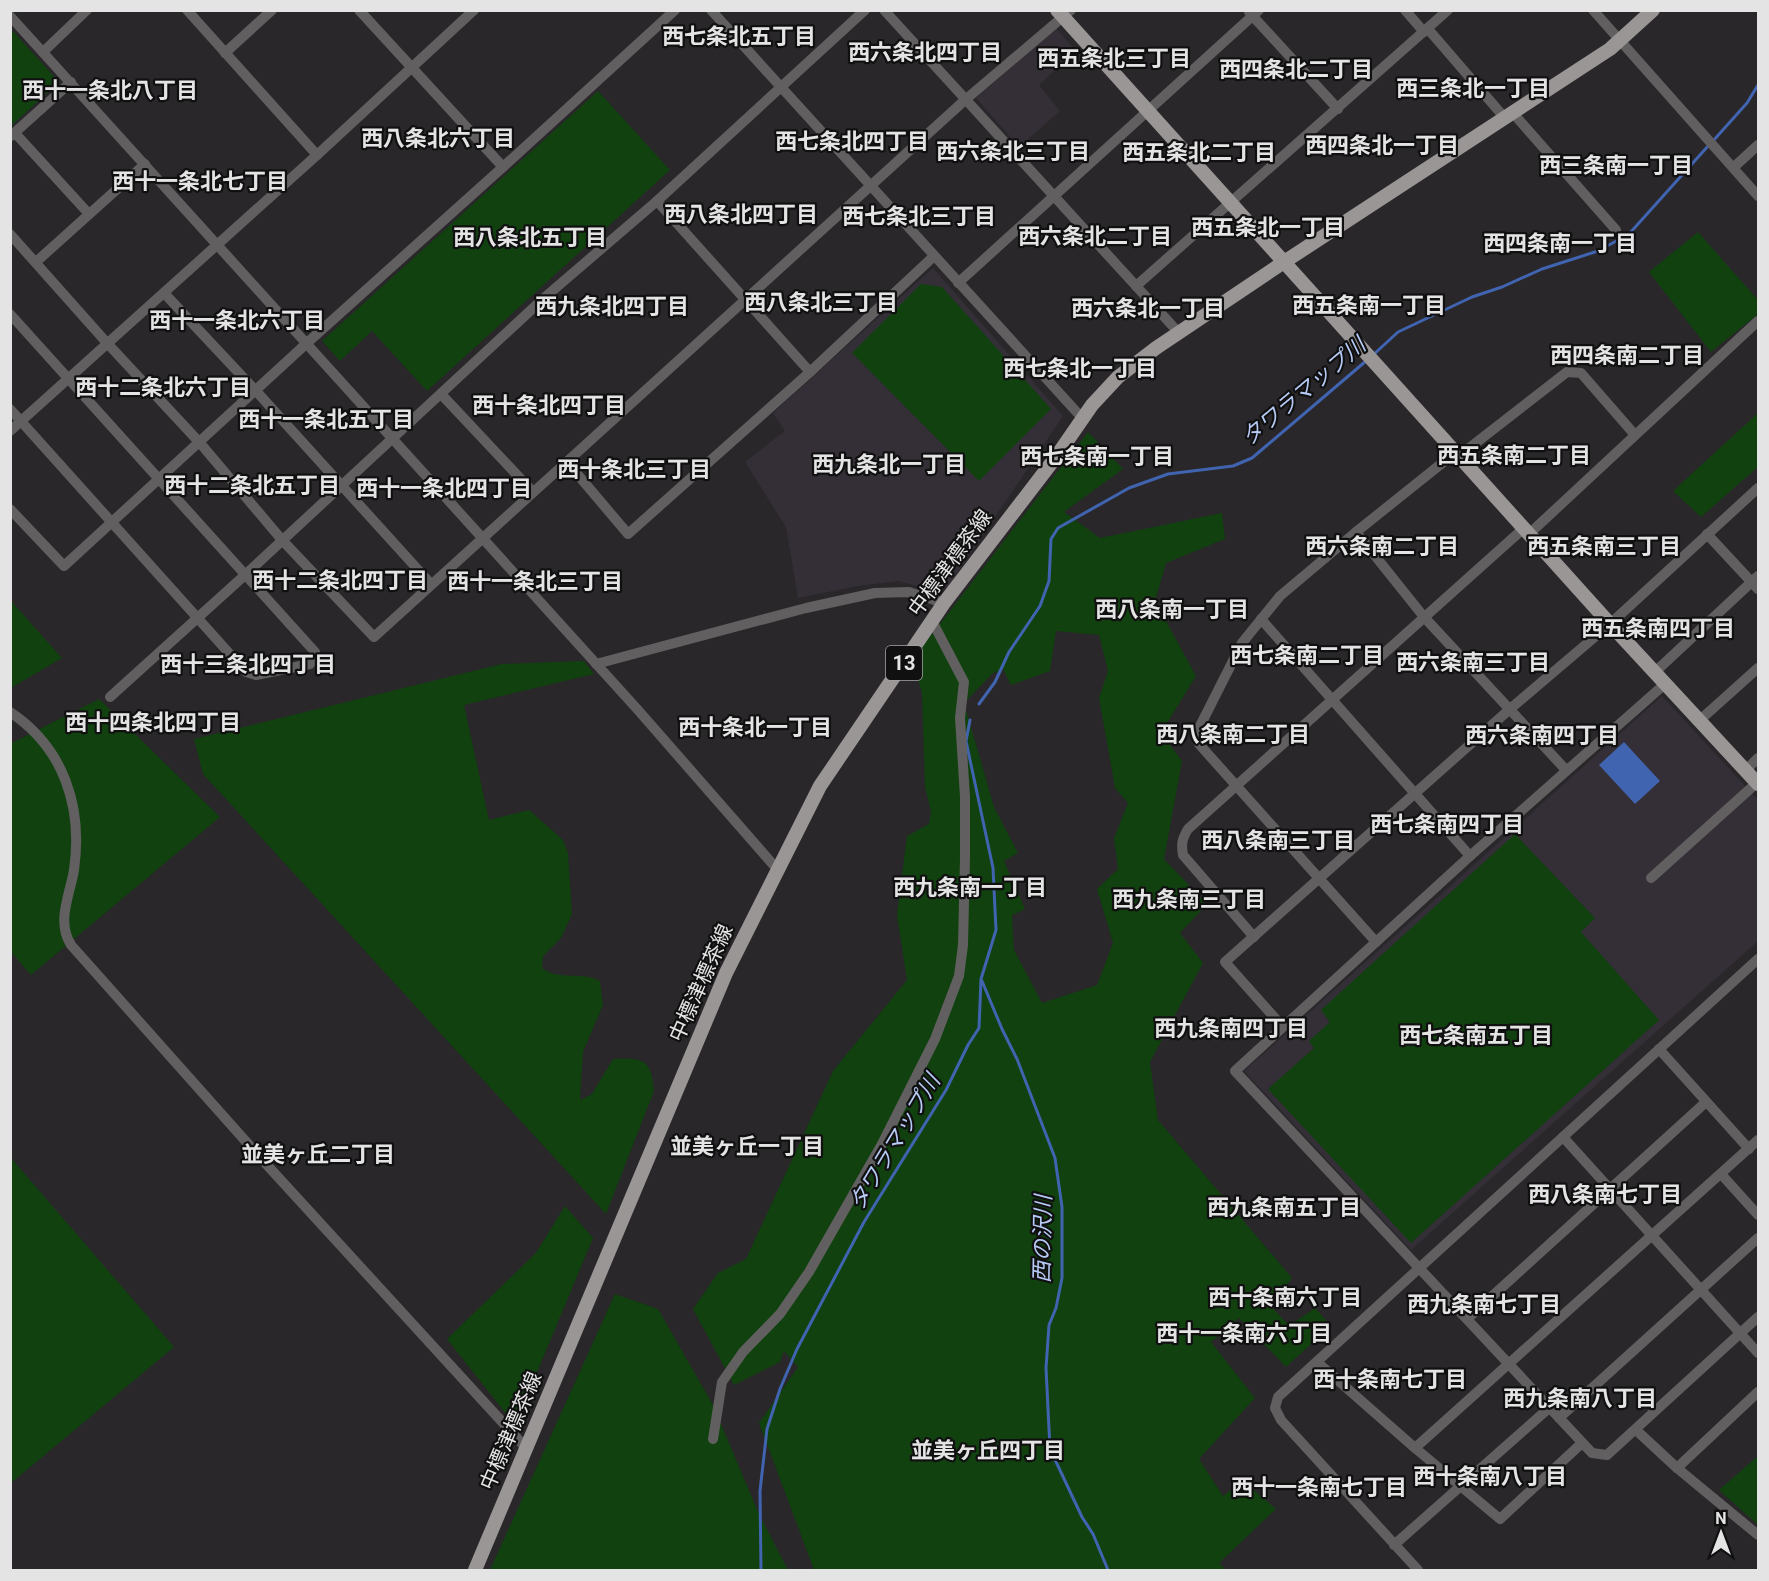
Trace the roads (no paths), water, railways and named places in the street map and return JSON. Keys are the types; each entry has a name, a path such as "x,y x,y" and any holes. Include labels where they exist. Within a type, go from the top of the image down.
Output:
{"main road":[{"name":"中標津標茶線","path":"475,1570 724,979 820,786 944,603 1092,405 1118,377 1179,333 1621,41 1653,10"},
{"path":"1063,13 1148,112 1526,531 1746,770 1755,786"}],"street":[{"path":"43,52 87,10"},
{"path":"187,10 317,155"},
{"path":"225,53 272,10"},
{"path":"359,10 503,167"},
{"path":"10,431 218,245 474,10"},
{"path":"10,509 64,566 675,10"},
{"path":"711,10 1083,419"},
{"path":"110,697 544,298 657,201 866,10"},
{"path":"884,10 1179,333"},
{"path":"1405,10 1616,230"},
{"path":"1136,286 1448,10"},
{"path":"1593,10 1758,196"},
{"path":"958,283 1148,112 1253,12 1338,109"},
{"path":"10,234 200,443 282,540 374,637 1063,13"},
{"path":"11,16 596,664 777,869"},
{"path":"71,82 13,134 89,214"},
{"path":"1734,167 1758,145"},
{"path":"36,262 145,164"},
{"path":"657,201 810,372"},
{"path":"567,462 628,534 810,372 934,256"},
{"path":"164,293 431,584"},
{"path":"10,314 315,652 310,664 256,675 246,672 10,409"},
{"path":"1254,937 1184,855 1181,847 1182,838 1188,830 1424,616 1526,531 1635,435 1758,321"},
{"path":"1377,942 1199,744 1198,730 1242,644 1280,596 1356,532 1567,372 1581,373 1635,435"},
{"path":"441,394 533,492"},
{"path":"1282,1026 1225,962 1510,709 1610,624 1758,488"},
{"path":"1356,532 1424,616 1566,770"},
{"path":"1656,672 1756,582 1707,534"},
{"path":"596,664 806,608 875,593 909,592 944,603"},
{"path":"1261,619 1470,856"},
{"path":"712,1439 722,1382 743,1352 780,1314 808,1272 882,1144 911,1088 935,1039 959,976 963,945 965,858 965,797 960,718 964,682 932,621"},
{"path":"1700,720 1758,668"},
{"path":"1666,683 1470,856 1235,1071 1592,1453 1606,1455 1758,1317"},
{"path":"10,712 32,728 47,744 60,769 72,802 76,823 76,845 74,869 64,919 71,945 265,1163 526,1448"},
{"path":"1746,770 1758,758"},
{"path":"1651,878 1755,786"},
{"path":"1418,1570 1277,1413 1275,1408 1278,1397 1758,959"},
{"path":"1659,1049 1749,1149"},
{"path":"1467,1319 1706,1102"},
{"path":"1563,1137 1758,1353"},
{"path":"1415,1448 1758,1140"},
{"path":"1722,1174 1758,1215"},
{"path":"1559,1418 1758,1238"},
{"path":"1317,1362 1500,1519 1582,1443"},
{"path":"1677,1468 1758,1392"},
{"path":"1394,1545 1549,1408"},
{"path":"1636,1430 1677,1468 1757,1532"}],"water":[{"path":"1624,742 1660,781 1635,804 1599,765"}],"waterway":[{"name":"タワラマップ川","path":"1713,141 1747,103 1758,85"},
{"name":"タワラマップ川","path":"1373,355 1398,332 1472,297 1502,287 1542,269 1598,251 1629,234 1709,145"},
{"name":"タワラマップ川","path":"979,704 995,682 1009,652 1040,606 1049,581 1051,539 1058,528 1129,488 1168,474 1233,466 1252,458 1366,361"},
{"name":"タワラマップ川","path":"761,1570 760,1491 767,1429 780,1389 797,1349 864,1222 946,1090 979,1028 981,979 996,930 993,868 966,741 970,720"},
{"name":"西の沢川","path":"982,981 1017,1059 1055,1158 1062,1207 1062,1278 1056,1308 1049,1325 1046,1368 1050,1449 1082,1517 1093,1534 1108,1570"}],"district":[{"name":"西七条北五丁目","path":"739,36"},
{"name":"西六条北四丁目","path":"925,52"},
{"name":"西五条北三丁目","path":"1114,58"},
{"name":"西四条北二丁目","path":"1296,69"},
{"name":"西三条北一丁目","path":"1473,88"},
{"name":"西十一条北八丁目","path":"110,90"},
{"name":"西八条北六丁目","path":"438,138"},
{"name":"西七条北四丁目","path":"852,141"},
{"name":"西四条北一丁目","path":"1382,145"},
{"name":"西六条北三丁目","path":"1013,151"},
{"name":"西五条北二丁目","path":"1199,152"},
{"name":"西三条南一丁目","path":"1616,165"},
{"name":"西十一条北七丁目","path":"200,181"},
{"name":"西八条北四丁目","path":"741,214"},
{"name":"西七条北三丁目","path":"919,216"},
{"name":"西五条北一丁目","path":"1268,227"},
{"name":"西六条北二丁目","path":"1095,236"},
{"name":"西八条北五丁目","path":"530,237"},
{"name":"西四条南一丁目","path":"1560,243"},
{"name":"西八条北三丁目","path":"821,302"},
{"name":"西五条南一丁目","path":"1369,305"},
{"name":"西九条北四丁目","path":"612,306"},
{"name":"西六条北一丁目","path":"1148,308"},
{"name":"西十一条北六丁目","path":"237,320"},
{"name":"西四条南二丁目","path":"1627,355"},
{"name":"西七条北一丁目","path":"1080,368"},
{"name":"西十二条北六丁目","path":"163,387"},
{"name":"西十条北四丁目","path":"549,405"},
{"name":"西十一条北五丁目","path":"326,419"},
{"name":"西五条南二丁目","path":"1514,455"},
{"name":"西七条南一丁目","path":"1097,456"},
{"name":"西九条北一丁目","path":"889,464"},
{"name":"西十条北三丁目","path":"634,469"},
{"name":"西十二条北五丁目","path":"252,485"},
{"name":"西十一条北四丁目","path":"444,488"},
{"name":"西六条南二丁目","path":"1382,546"},
{"name":"西五条南三丁目","path":"1604,546"},
{"name":"西十二条北四丁目","path":"340,580"},
{"name":"西十一条北三丁目","path":"535,581"},
{"name":"西八条南一丁目","path":"1172,609"},
{"name":"西五条南四丁目","path":"1658,628"},
{"name":"西七条南二丁目","path":"1307,655"},
{"name":"西六条南三丁目","path":"1473,662"},
{"name":"西十三条北四丁目","path":"248,664"},
{"name":"西十四条北四丁目","path":"153,722"},
{"name":"西十条北一丁目","path":"755,727"},
{"name":"西八条南二丁目","path":"1233,734"},
{"name":"西六条南四丁目","path":"1542,735"},
{"name":"西七条南四丁目","path":"1447,824"},
{"name":"西八条南三丁目","path":"1278,840"},
{"name":"西九条南一丁目","path":"970,887"},
{"name":"西九条南三丁目","path":"1189,899"},
{"name":"西九条南四丁目","path":"1231,1028"},
{"name":"西七条南五丁目","path":"1476,1035"},
{"name":"並美ヶ丘一丁目","path":"747,1146"},
{"name":"並美ヶ丘二丁目","path":"318,1154"},
{"name":"西八条南七丁目","path":"1605,1194"},
{"name":"西九条南五丁目","path":"1284,1207"},
{"name":"西十条南六丁目","path":"1285,1297"},
{"name":"西九条南七丁目","path":"1484,1304"},
{"name":"西十一条南六丁目","path":"1244,1333"},
{"name":"西十条南七丁目","path":"1390,1379"},
{"name":"西九条南八丁目","path":"1580,1398"},
{"name":"並美ヶ丘四丁目","path":"988,1450"},
{"name":"西十条南八丁目","path":"1490,1476"},
{"name":"西十一条南七丁目","path":"1319,1487"}]}
